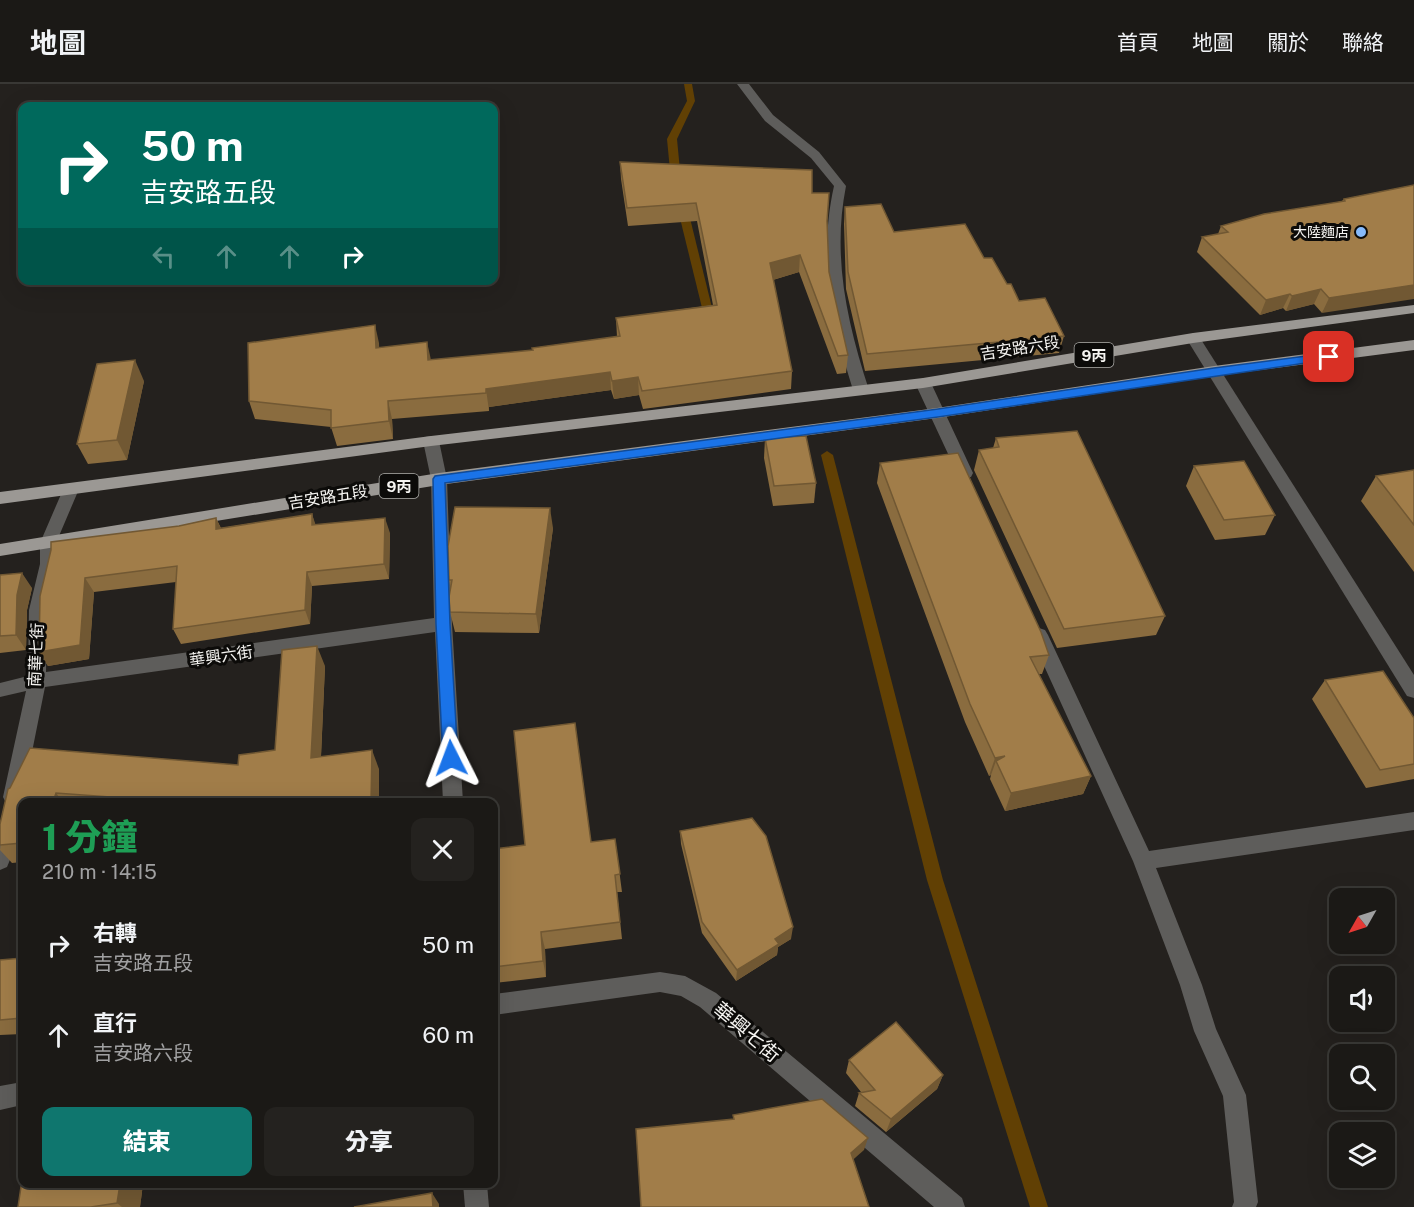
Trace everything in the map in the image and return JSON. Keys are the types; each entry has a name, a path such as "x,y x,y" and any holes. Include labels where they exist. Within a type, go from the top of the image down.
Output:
{"main road":[{"name":"吉安路六段","path":"431,441 923,382 1193,338 1414,309"},
{"name":"9丙","path":"938,413 1214,371 1414,345"},
{"name":"吉安路五段","path":"0,550 439,479 938,413"},
{"name":"9丙","path":"0,498 431,441"}],"street":[{"path":"743,84 770,118 815,155 840,186 833,228 835,288 846,346 861,390"},
{"path":"1193,338 1414,691"},
{"path":"923,382 972,488"},
{"path":"431,441 439,479 443,624 453,798"},
{"name":"南華七街","path":"0,861 38,681 38,610 49,564 48,543 72,489"},
{"path":"1030,616 1143,861 1191,985 1205,1031 1234,1095 1246,1202 1244,1207"},
{"name":"華興六街","path":"0,690 38,681 443,624"},
{"path":"1143,861 1414,821"},
{"name":"華興七街","path":"498,1004 660,982 685,986 708,1000 953,1207"},
{"path":"0,1098 18,1095"},
{"path":"476,1188 477,1207"}],"building":[{"path":"620,162 812,170 812,193 829,193 827,221 829,272 848,355 838,356 800,255 770,263 792,371 642,391 638,377 612,381 610,372 486,389 486,393 388,401 389,421 331,428 331,410 249,401 248,343 375,325 376,348 427,342 428,360 533,350 532,348 620,336 616,318 717,305 696,203 627,208"},
{"path":"1414,185 1414,285 1329,298 1321,289 1266,300 1202,237 1228,232 1221,226 1264,214 1345,201 1344,199"},
{"path":"881,204 894,232 965,224 984,258 992,258 1007,284 1011,284 1019,301 1045,298 1064,336 867,354 848,272 845,207"},
{"path":"135,360 117,440 77,444 97,364"},
{"path":"1077,431 1165,616 1064,629 979,450 999,447 996,438"},
{"path":"806,436 816,483 774,486 765,438"},
{"path":"958,453 1041,632 1049,655 1030,657 1091,776 1011,793 996,761 1005,756 995,758 970,704 880,463"},
{"path":"1244,461 1275,515 1224,520 1194,466"},
{"path":"1414,470 1414,525 1376,476"},
{"path":"455,507 550,508 536,614 450,612 449,597 452,580 449,580 448,546"},
{"path":"312,514 312,525 385,518 384,564 307,572 305,610 173,629 177,566 85,578 80,645 39,652 40,596 51,542 179,526 216,518 216,529"},
{"path":"22,573 17,595 16,635 0,636 0,575"},
{"path":"317,646 311,758 372,750 371,798 124,798 56,793 54,798 18,798 18,843 0,845 0,824 8,789 30,748 238,765 239,755 275,750 282,650"},
{"path":"1383,671 1414,718 1414,764 1380,770 1325,680"},
{"path":"575,723 591,842 615,839 620,874 615,875 620,922 541,932 543,961 498,967 498,848 525,845 514,731"},
{"path":"752,818 766,836 793,927 775,939 779,944 737,970 702,922 680,831"},
{"path":"18,958 18,1018 0,1020 0,960"},
{"path":"896,1022 943,1075 891,1119 859,1093 875,1090 849,1060"},
{"path":"822,1099 868,1138 851,1153 869,1207 641,1207 636,1129 734,1119 733,1115"},
{"path":"21,1188 119,1188 117,1203 91,1207 18,1207"},
{"path":"432,1193 433,1207 354,1207"}],"waterway":[{"path":"676,181 672,139 691,101 688,84"},
{"path":"682,206 711,324"},
{"path":"827,455 935,880 1039,1207"}],"place":[{"name":"大陸麵店","path":"1361,232"}],"route":[{"path":"451,758 443,624 439,479 938,413 1214,371 1329,357"}]}
